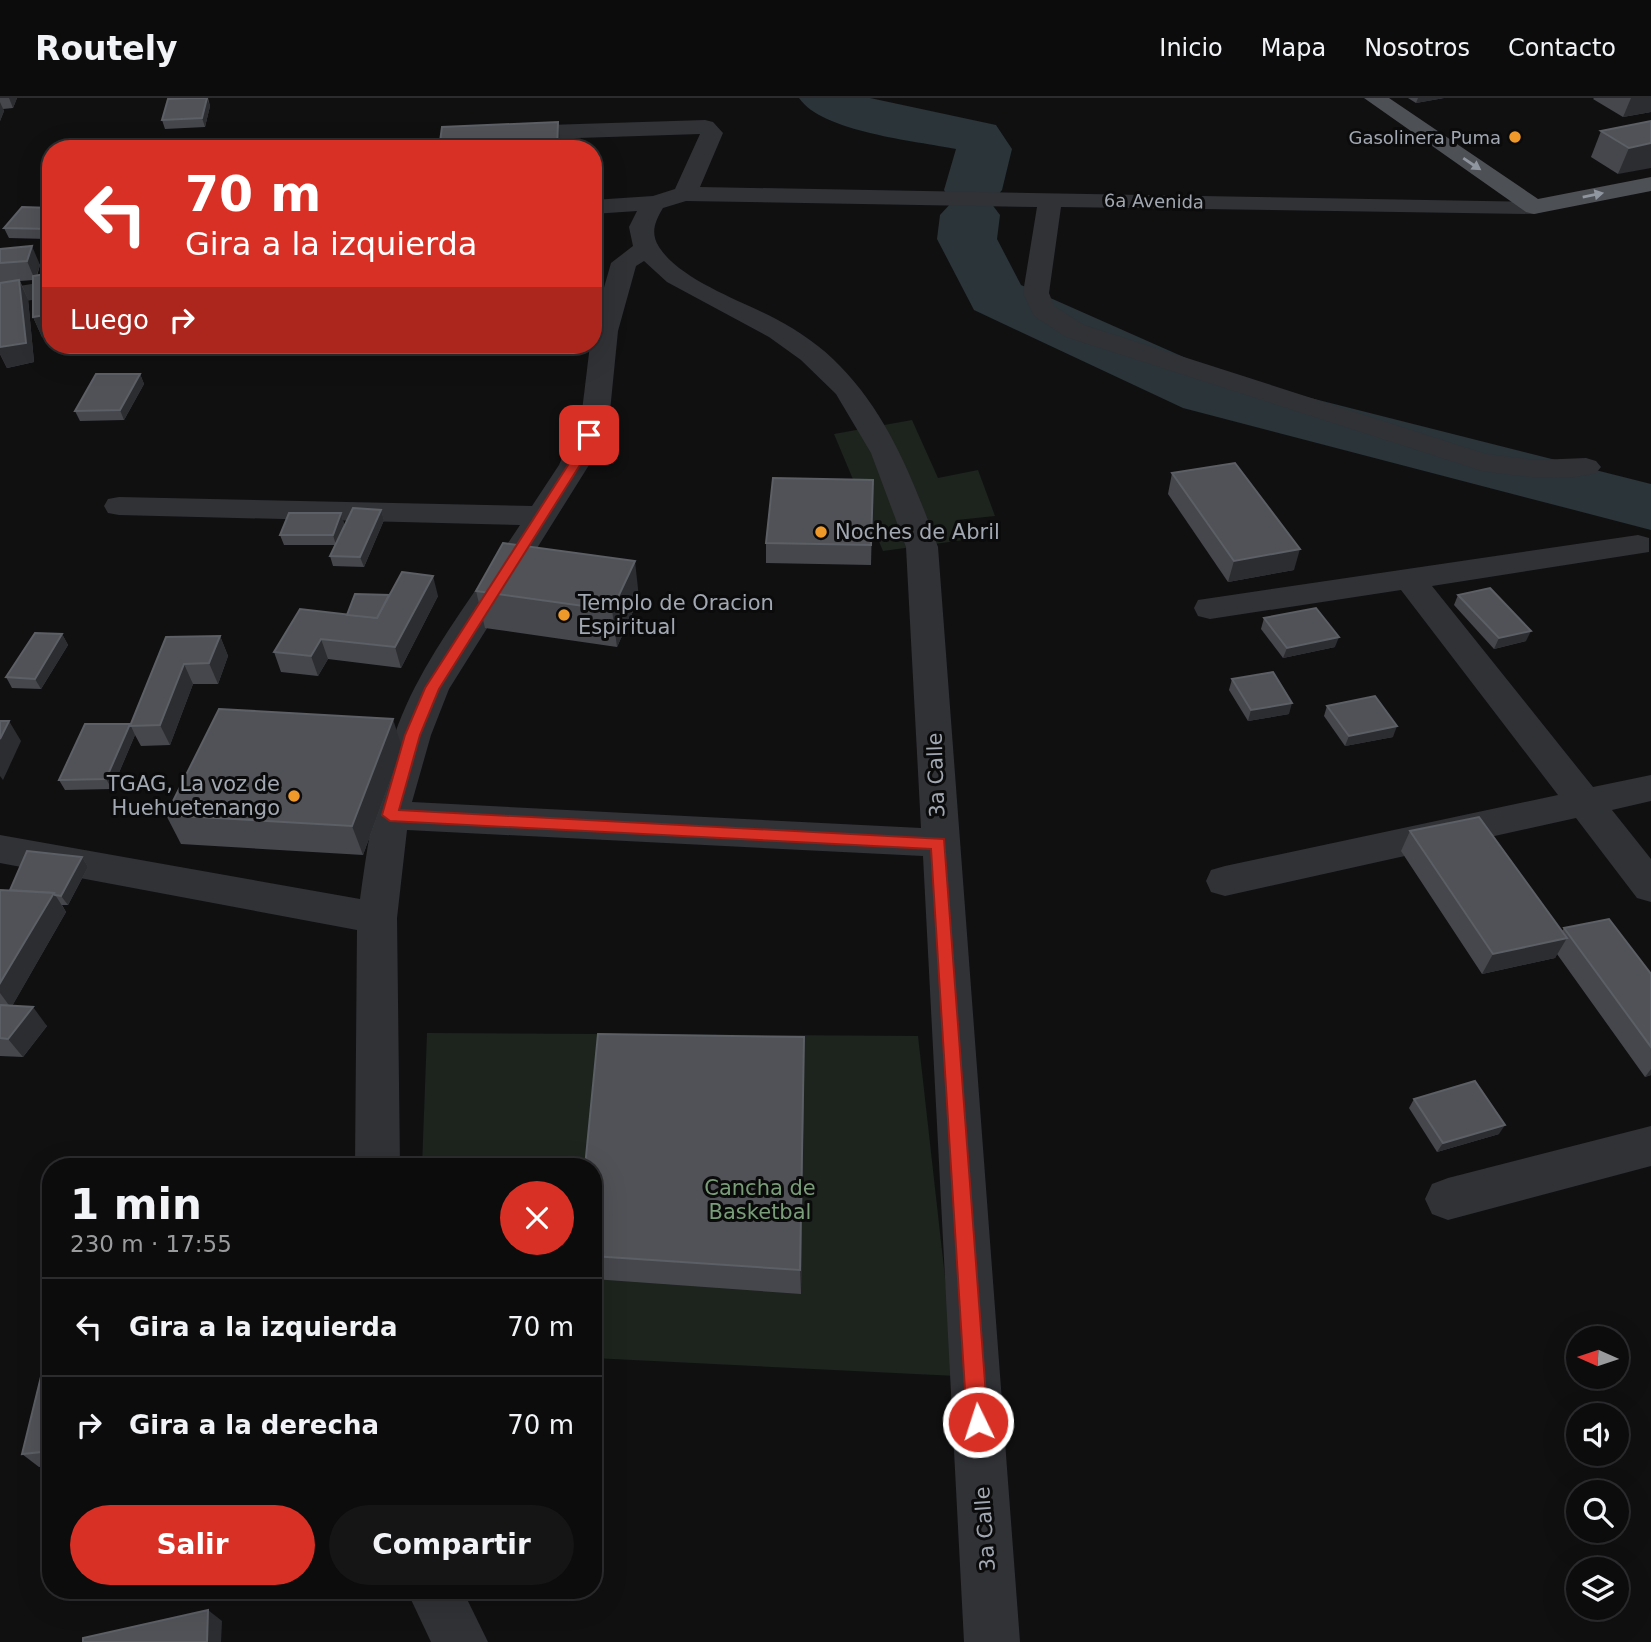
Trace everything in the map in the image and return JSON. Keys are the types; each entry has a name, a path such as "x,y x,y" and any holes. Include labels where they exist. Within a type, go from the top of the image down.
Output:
{"main road":[{"path":"1375,98 1534,207"},
{"name":"6a Avenida","path":"1534,207 1651,184"}],"street":[{"path":"548,132 705,127 712,133 670,198 644,219 641,232 646,247 624,263 602,324"},
{"name":"6a Avenida","path":"602,207 670,198 1050,199 1534,207"},
{"path":"1050,199 1036,293 1043,310 1075,331 1482,462 1536,469 1586,467"},
{"name":"3a Calle","path":"646,247 664,268 687,284 776,329 803,346 831,372 858,408 900,483 922,547 992,1642"},
{"path":"0,297 42,290"},
{"path":"378,1158 375,1031 377,918 390,815 413,735 432,688 539,516 574,465 589,435 596,411 598,354"},
{"path":"119,506 539,516"},
{"path":"1210,608 1638,544"},
{"path":"1410,580 1651,887"},
{"path":"1224,881 1651,788"},
{"path":"390,815 939,843"},
{"path":"0,849 377,918"},
{"path":"1448,1199 1651,1146"},
{"path":"438,1599 460,1642"}],"green space":[{"path":"912,420 938,478 978,470 995,516 957,520 964,540 883,551 834,434"},
{"name":"Cancha de Basketbal","path":"427,1033 918,1036 956,1376 602,1358 602,1158 422,1158"}],"building":[{"path":"207,98 202,118 162,120 168,99"},
{"path":"1651,121 1651,143 1629,148 1601,131"},
{"path":"558,122 557,140 440,140 442,127"},
{"path":"22,207 42,208 42,229 4,228"},
{"path":"32,246 27,261 0,263 0,249"},
{"path":"42,274 42,316 33,317 33,276"},
{"path":"19,280 26,343 0,347 0,283"},
{"path":"96,374 140,374 120,410 75,411"},
{"path":"1235,463 1300,549 1234,561 1172,473"},
{"name":"Noches de Abril","path":"773,478 873,480 871,545 766,543"},
{"path":"353,508 381,510 360,557 330,556"},
{"path":"289,513 341,513 333,535 280,535"},
{"path":"503,543 635,561 612,610 476,591"},
{"path":"402,572 433,576 395,647 321,639 311,656 274,652 300,609 377,618"},
{"path":"1490,588 1531,631 1499,638 1458,595"},
{"path":"355,594 389,595 377,618 347,615"},
{"path":"1316,608 1339,637 1287,648 1264,618"},
{"path":"35,633 62,634 35,679 6,677"},
{"path":"220,636 209,663 184,664 160,725 130,726 166,637"},
{"path":"1273,672 1292,703 1251,710 1232,679"},
{"path":"1375,696 1397,726 1349,736 1327,706"},
{"name":"TGAG, La voz de Huehuetenango","path":"219,709 393,719 352,826 166,815"},
{"path":"0,721 9,721 0,739"},
{"path":"85,724 130,724 106,779 59,780"},
{"path":"1479,817 1567,938 1493,954 1410,831"},
{"path":"27,851 82,857 61,896 54,893 10,890"},
{"path":"0,890 54,893 0,983"},
{"path":"1609,919 1651,974 1651,1047 1564,928"},
{"path":"0,1005 33,1007 8,1039 0,1038"},
{"path":"598,1034 804,1037 800,1270 602,1257 602,1158 586,1158"},
{"path":"1475,1081 1505,1125 1443,1143 1414,1099"},
{"path":"42,1373 42,1452 22,1454"},
{"path":"208,1610 207,1642 83,1642 83,1638"}],"waterway":[{"path":"825,98 860,113 977,137 984,149 973,190"},
{"path":"970,215 967,239 996,297 1207,393 1651,507"}],"place":[{"name":"Gasolinera Puma","path":"1515,137"},
{"name":"Noches de Abril","path":"821,532"},
{"name":"Templo de Oracion Espiritual","path":"564,615"},
{"name":"TGAG, La voz de Huehuetenango","path":"294,796"}],"route":[{"path":"589,435 574,465 486,599 432,688 413,735 390,815 939,843 978,1422"}]}
